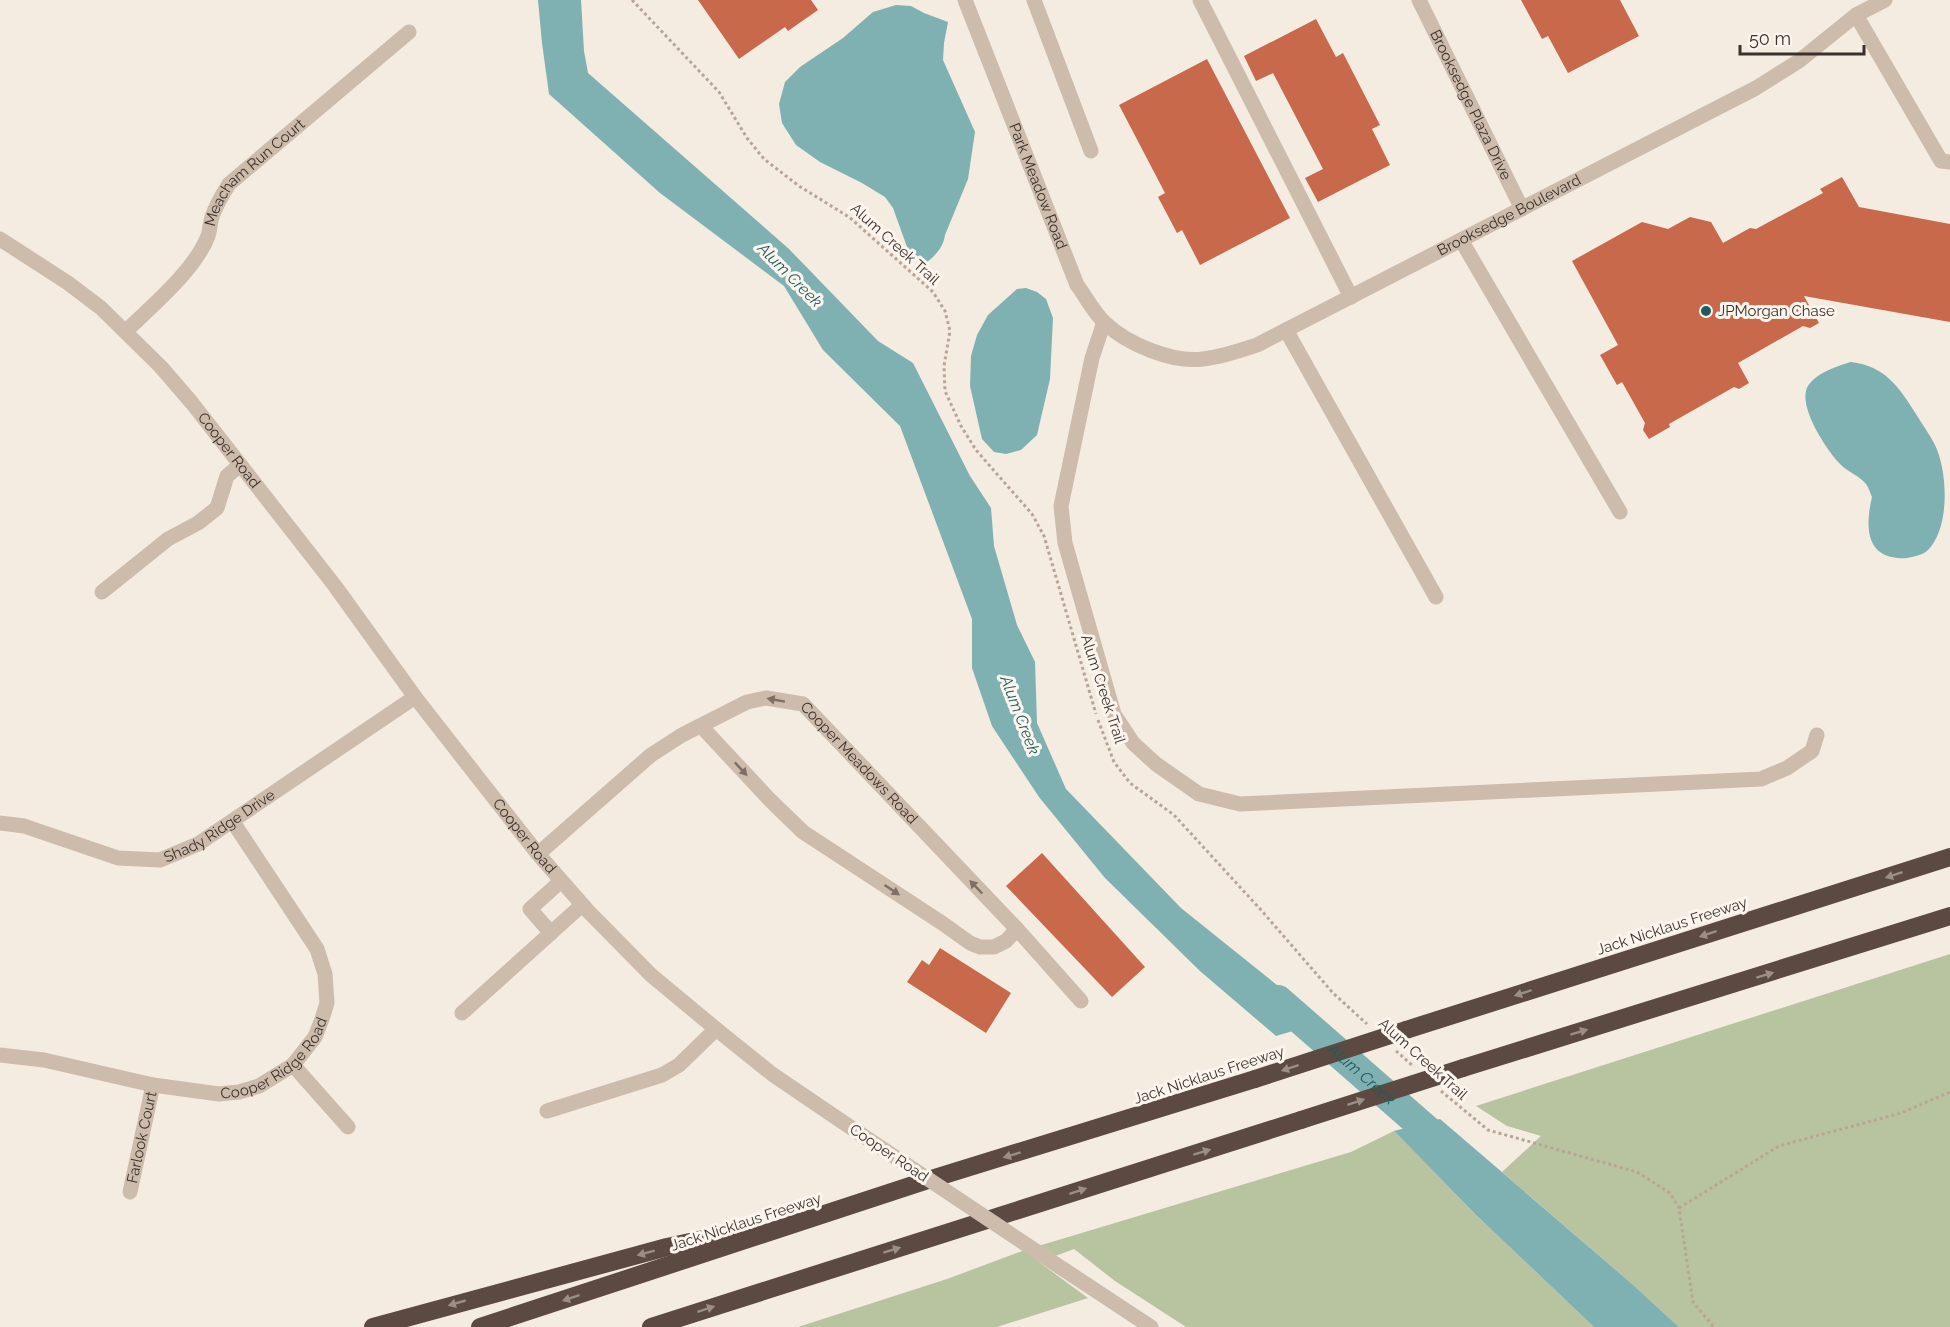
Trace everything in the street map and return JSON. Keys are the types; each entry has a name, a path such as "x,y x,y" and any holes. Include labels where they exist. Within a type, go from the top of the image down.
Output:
{"highway":[{"name":"Jack Nicklaus Freeway","path":"480,1327 846,1208 1950,857"},
{"path":"651,1327 1463,1068 1950,916"},
{"path":"372,1327 667,1247 846,1208"}],"street":[{"name":"Park Meadow Road","path":"965,0 1077,285 1104,322 1142,348"},
{"path":"1034,0 1091,151"},
{"path":"1200,0 1351,297"},
{"name":"Brooksedge Plaza Drive","path":"1419,0 1522,209"},
{"name":"Brooksedge Boulevard","path":"1856,15 1863,0"},
{"name":"Brooksedge Boulevard","path":"1142,348 1171,356 1200,360 1228,355 1257,345 1756,88 1799,61 1856,15 1885,0"},
{"path":"1856,15 1941,161 1950,162"},
{"name":"Meacham Run Court","path":"126,332 174,284 194,260 208,236 219,200 229,184 409,32"},
{"name":"Cooper Road","path":"0,239 68,283 101,308 161,366 335,586 415,697 538,854 582,905 651,975 772,1074 1151,1327"},
{"path":"1461,240 1620,512"},
{"path":"1104,322 1092,358 1061,506 1065,543 1114,714 1133,743 1156,764 1199,794 1240,804 1761,779 1787,768 1812,751 1817,735"},
{"path":"1286,330 1436,597"},
{"path":"102,592 168,539 198,523 217,508 227,476 240,465"},
{"name":"Shady Ridge Drive","path":"0,823 24,826 118,858 160,860 198,844 233,822 415,697"},
{"name":"Cooper Meadows Road","path":"538,854 651,755 682,735 747,702 766,698 803,704 1017,929 1081,1001"},
{"path":"701,726 803,832 970,943 980,947 994,947 1006,941 1017,929"},
{"name":"Cooper Ridge Road","path":"0,1055 44,1060 153,1085 219,1094 239,1092 259,1086 293,1065 315,1037 322,1019 327,1003 325,974 317,949 233,822"},
{"path":"551,933 530,909 561,881"},
{"path":"462,1013 582,905"},
{"path":"547,1111 662,1075 679,1065 716,1029"},
{"path":"293,1065 348,1127"},
{"name":"Farlook Court","path":"130,1192 153,1085"}],"path":[{"name":"Alum Creek Trail","path":"632,0 719,92 747,138 764,159 798,186 849,216 933,292 945,311 950,331 944,366 945,392 975,450 1032,514 1044,536 1094,707 1114,762 1130,783 1174,815 1333,993 1375,1032"},
{"name":"Alum Creek Trail","path":"1392,1047 1417,1070"},
{"name":"Alum Creek Trail","path":"1434,1085 1488,1130 1637,1172 1670,1193 1679,1208"},
{"path":"1714,1327 1693,1302 1679,1208 1779,1146 1901,1113 1950,1092"}],"green space":[{"path":"1950,954 1950,1327 1679,1327 1502,1172 1541,1136 1507,1126 1476,1106"},
{"path":"1394,1131 1476,1215 1594,1327 1186,1327 1115,1281 1074,1249 1039,1262 1088,1298 997,1327 798,1327 947,1279 1025,1250 1351,1152"}],"water":[{"path":"538,0 581,0 584,51 588,73 789,249 878,341 913,363 970,476 991,508 994,546 1017,625 1035,662 1037,723 1066,789 1181,908 1323,1022 1276,1036 1200,971 1105,878 1039,797 992,726 972,668 972,619 900,426 823,350 784,286 660,193 549,94"},
{"path":"896,5 911,6 948,22 943,60 975,132 968,179 940,249 923,265 911,258 893,208 885,197 820,162 796,145 782,123 779,104 785,82 800,67 843,38 873,12"},
{"path":"1026,288 1046,299 1053,318 1050,379 1037,435 1021,450 1006,454 994,452 982,439 970,386 971,356 977,335 988,315 1017,289"},
{"path":"1851,362 1873,368 1890,379 1910,404 1931,437 1939,456 1944,484 1943,514 1935,540 1928,550 1918,556 1893,557 1883,554 1876,548 1869,530 1872,497 1868,487 1835,459 1822,441 1807,409 1806,391 1813,380 1825,372"},
{"path":"1440,1119 1679,1327 1594,1327 1476,1215 1394,1131"}],"building":[{"path":"698,0 811,0 818,10 788,31 785,27 739,59"},
{"path":"1521,0 1620,0 1639,36 1568,73 1548,36 1542,39"},
{"path":"1316,19 1336,57 1343,53 1380,125 1372,129 1390,165 1318,202 1305,178 1323,169 1273,73 1256,81 1244,56"},
{"path":"1207,59 1290,218 1200,265 1182,230 1177,233 1158,197 1165,193 1119,105"},
{"name":"JPMorgan Chase","path":"1842,177 1859,207 1950,224 1950,322 1804,296 1819,323 1810,328 1803,326 1738,363 1749,383 1739,389 1734,387 1669,424 1670,427 1649,439 1643,430 1645,423 1622,382 1617,385 1600,355 1618,345 1572,261 1642,222 1668,229 1690,217 1711,222 1723,243 1750,228 1756,229 1823,193 1820,189"},
{"path":"1042,853 1145,967 1112,997 1006,886"},
{"path":"940,948 1011,993 986,1033 907,982 922,960 929,965"}],"waterway":[{"name":"Alum Creek","path":"1278,1000 1452,1152"}],"place":[{"name":"JPMorgan Chase","path":"1706,311"}]}
